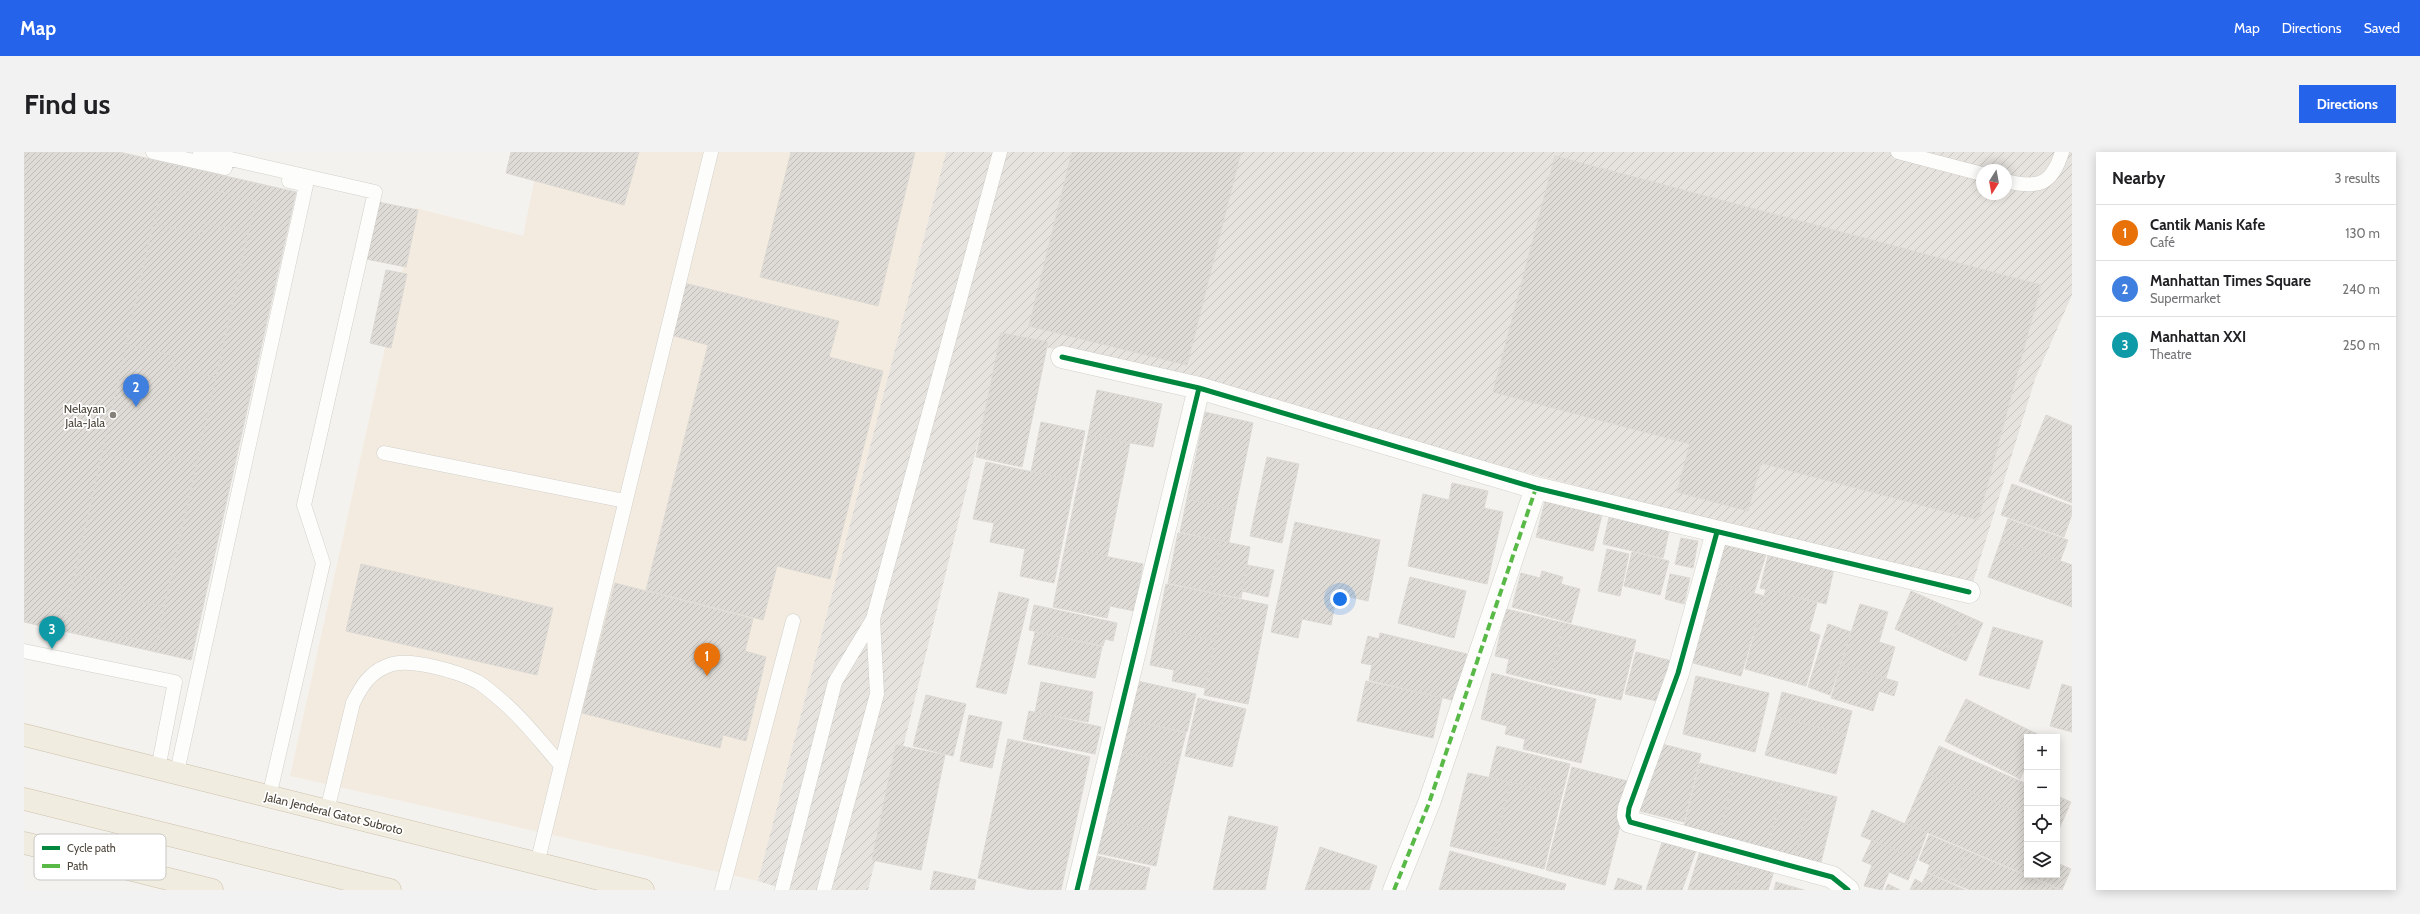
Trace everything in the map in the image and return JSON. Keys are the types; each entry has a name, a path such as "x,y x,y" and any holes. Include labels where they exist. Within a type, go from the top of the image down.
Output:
{"highway":[{"name":"Jalan Jenderal Gatot Subroto","path":"24,735 643,890"},
{"path":"24,799 165,834"},
{"path":"166,834 390,890"},
{"path":"24,843 34,846"},
{"path":"166,878 212,890"}],"street":[{"path":"1062,357 1199,388 1536,488 1969,592"},
{"path":"1077,890 1199,388"},
{"path":"1394,890 1429,803 1536,488"},
{"path":"1717,532 1678,673 1629,808 1628,816 1630,822 1832,877 1848,890"}],"lane":[{"path":"153,152 306,185 167,771"},
{"path":"200,152 375,192 304,504 323,563 269,796"},
{"path":"537,864 560,764 711,152"},
{"path":"782,890 835,682 873,619 1000,152"},
{"path":"1898,152 1976,172"},
{"path":"2012,182 2023,185 2041,183 2056,170 2062,152"},
{"path":"384,453 625,501"},
{"path":"824,890 877,694 873,619"},
{"path":"722,890 793,621"},
{"path":"24,651 176,682 167,771"},
{"path":"327,811 353,703 360,689 370,676 388,665 410,662 438,668 478,682 503,702 560,764"}],"shaded area":[{"path":"540,152 946,152 758,881 290,776 416,208 523,236"},
{"path":"946,152 2072,152 2072,295 2035,379 1971,589 1004,336 868,890 787,890 758,881"}],"building":[{"path":"24,152 119,152 296,192 191,660 24,622"},
{"path":"511,152 639,152 624,205 506,173"},
{"path":"791,152 915,152 878,306 760,277"},
{"path":"1072,152 1241,152 1187,365 1029,326"},
{"path":"1555,156 2041,285 1978,520 1761,463 1748,511 1677,492 1690,444 1493,392"},
{"path":"190,185 256,200 156,644 88,629 89,620 66,615 161,189 189,195"},
{"path":"378,202 418,210 406,267 366,259"},
{"path":"153,223 202,235 205,223 248,233 216,377 172,367 175,356 126,344"},
{"path":"386,270 407,274 391,348 370,343"},
{"path":"684,283 839,321 829,357 883,371 830,579 777,566 763,620 646,590 708,345 671,335"},
{"path":"1001,333 1048,342 1022,467 976,457"},
{"path":"1097,390 1162,404 1153,447 1088,435"},
{"path":"1205,412 1253,423 1235,510 1187,499"},
{"path":"2046,415 2072,426 2072,503 2019,481"},
{"path":"1041,422 1085,431 1075,481 1031,472"},
{"path":"1088,435 1130,443 1107,557 1065,548"},
{"path":"152,452 197,463 164,607 120,597 123,585 75,574 102,453 150,464"},
{"path":"1267,457 1299,464 1282,543 1250,536"},
{"path":"986,462 1075,481 1054,583 1020,576 1025,549 990,542 994,523 973,519"},
{"path":"1452,483 1488,491 1484,508 1503,512 1487,584 1408,566 1423,494 1449,500"},
{"path":"2012,484 2072,506 2072,514 2064,537 2001,515"},
{"path":"1546,497 1603,511 1593,551 1536,537"},
{"path":"1187,499 1235,510 1229,542 1180,532"},
{"path":"1610,513 1670,527 1663,558 1603,544"},
{"path":"2008,519 2068,540 2060,561 2001,540"},
{"path":"1295,522 1380,540 1368,601 1337,594 1331,625 1302,619 1298,638 1271,632"},
{"path":"1178,533 1221,541 1210,592 1168,583"},
{"path":"1722,535 1768,548 1754,593 1709,581"},
{"path":"1681,538 1698,541 1693,568 1675,564"},
{"path":"2001,540 2072,565 2072,607 1988,577"},
{"path":"1221,541 1250,547 1241,598 1210,592"},
{"path":"1065,548 1143,564 1134,611 1110,606 1107,618 1053,607"},
{"path":"1770,548 1835,564 1826,604 1760,588"},
{"path":"1607,549 1629,554 1620,596 1598,591"},
{"path":"1632,552 1669,561 1660,595 1624,586"},
{"path":"361,564 553,608 537,675 346,631"},
{"path":"1247,565 1274,570 1268,597 1242,591"},
{"path":"1542,571 1563,577 1561,584 1580,589 1571,623 1512,607 1521,573 1540,578"},
{"path":"1670,574 1690,578 1684,604 1665,599"},
{"path":"1410,577 1466,591 1454,638 1398,623"},
{"path":"1709,581 1764,596 1741,676 1686,661"},
{"path":"615,583 753,619 745,651 766,657 746,741 723,735 720,748 582,713"},
{"path":"1166,584 1224,596 1215,640 1157,629"},
{"path":"1766,589 1817,603 1809,631 1820,635 1806,686 1745,669"},
{"path":"1911,591 1963,614 1945,652 1895,629"},
{"path":"999,592 1029,599 1006,694 976,687"},
{"path":"1224,596 1268,605 1248,704 1204,695"},
{"path":"1860,604 1888,612 1879,642 1895,647 1886,678 1841,665"},
{"path":"1034,605 1117,623 1113,641 1105,639 1103,646 1029,630"},
{"path":"1506,609 1564,623 1549,684 1506,673 1509,659 1495,656"},
{"path":"1963,614 1983,623 1966,661 1945,652"},
{"path":"1564,623 1636,640 1621,700 1549,684"},
{"path":"1828,624 1851,632 1830,695 1808,687"},
{"path":"1993,627 2043,641 2029,689 1979,675"},
{"path":"1157,629 1215,640 1205,688 1172,681 1174,670 1150,665"},
{"path":"1035,632 1102,647 1095,678 1028,664"},
{"path":"1380,633 1467,654 1456,701 1369,680 1372,665 1361,663 1368,636 1379,639"},
{"path":"1636,652 1680,663 1677,675 1665,673 1657,701 1625,694"},
{"path":"1841,665 1898,682 1894,696 1879,691 1873,711 1831,698"},
{"path":"1492,673 1596,699 1581,763 1523,749 1525,739 1505,734 1507,726 1481,719"},
{"path":"1696,676 1769,693 1755,752 1683,734"},
{"path":"1137,681 1196,694 1187,732 1128,720"},
{"path":"1366,681 1442,698 1433,738 1357,721"},
{"path":"1041,682 1093,692 1088,722 1035,712"},
{"path":"2062,684 2072,687 2072,732 2050,726"},
{"path":"1782,692 1852,711 1846,735 1776,716"},
{"path":"926,695 966,704 953,756 913,746"},
{"path":"1198,698 1246,709 1232,767 1185,756"},
{"path":"1966,699 2037,734 2024,734 2024,770 2020,779 1945,741"},
{"path":"1029,711 1101,727 1095,754 1023,739"},
{"path":"969,715 1002,722 992,768 960,761"},
{"path":"1776,716 1846,735 1836,774 1765,755"},
{"path":"1127,720 1186,733 1178,765 1120,752"},
{"path":"1008,739 1090,757 1061,890 1031,890 978,878"},
{"path":"1654,742 1701,754 1684,822 1636,810"},
{"path":"896,745 945,755 921,870 872,860"},
{"path":"1497,746 1570,764 1562,795 1489,777"},
{"path":"1939,746 2024,783 2024,815 1927,773"},
{"path":"1114,751 1178,765 1163,832 1100,818"},
{"path":"1700,763 1735,772 1718,840 1683,831"},
{"path":"1572,767 1631,782 1605,885 1546,870"},
{"path":"1735,772 1784,784 1767,852 1718,840"},
{"path":"1468,773 1510,782 1492,856 1450,846"},
{"path":"1927,773 2024,815 2024,874 1905,823"},
{"path":"1510,782 1562,795 1544,869 1492,856"},
{"path":"1784,784 1812,791 1794,859 1767,852"},
{"path":"1812,791 1837,797 1820,866 1794,859"},
{"path":"2060,797 2071,802 2060,827"},
{"path":"1872,810 1927,833 1917,859 1861,836"},
{"path":"1229,816 1278,827 1265,890 1213,890"},
{"path":"1100,818 1163,832 1156,866 1092,852"},
{"path":"1929,835 1967,851 1953,883 1927,872 1930,865 1919,860"},
{"path":"1664,837 1697,848 1682,890 1646,890"},
{"path":"1872,840 1917,859 1908,880 1889,872 1882,890 1864,886 1872,865 1862,861"},
{"path":"1320,847 1377,866 1369,890 1305,890"},
{"path":"1450,851 1566,884 1564,890 1439,890"},
{"path":"1700,851 1741,862 1734,890 1688,890"},
{"path":"1967,851 2024,875 2024,878 2031,878 2060,890 1970,890 1953,883"},
{"path":"1089,854 1150,868 1145,890 1080,890"},
{"path":"1741,862 1774,871 1768,890 1734,890"},
{"path":"2060,864 2071,869 2062,890 2035,878 2060,878"},
{"path":"934,871 976,880 974,890 930,890"},
{"path":"1927,873 1965,890 1910,890 1915,879 1922,883"},
{"path":"1618,878 1642,886 1641,890 1614,890"},
{"path":"1776,882 1804,890 1774,890"},
{"path":"1888,884 1900,890 1885,890"}],"marked path":[{"path":"1394,890 1429,803 1536,488"}],"cycle path":[{"path":"1062,357 1199,388 1536,488 1969,592"},
{"path":"1077,890 1199,388"},
{"path":"1717,532 1678,673 1629,808 1628,816 1630,822 1832,877 1848,890"}],"place":[{"name":"Manhattan Times Square","path":"136,407"},
{"name":"Nelayan Jala-Jala","path":"113,415"},
{"name":"Manhattan XXI","path":"52,649"},
{"name":"Cantik Manis Kafe","path":"707,676"}]}
